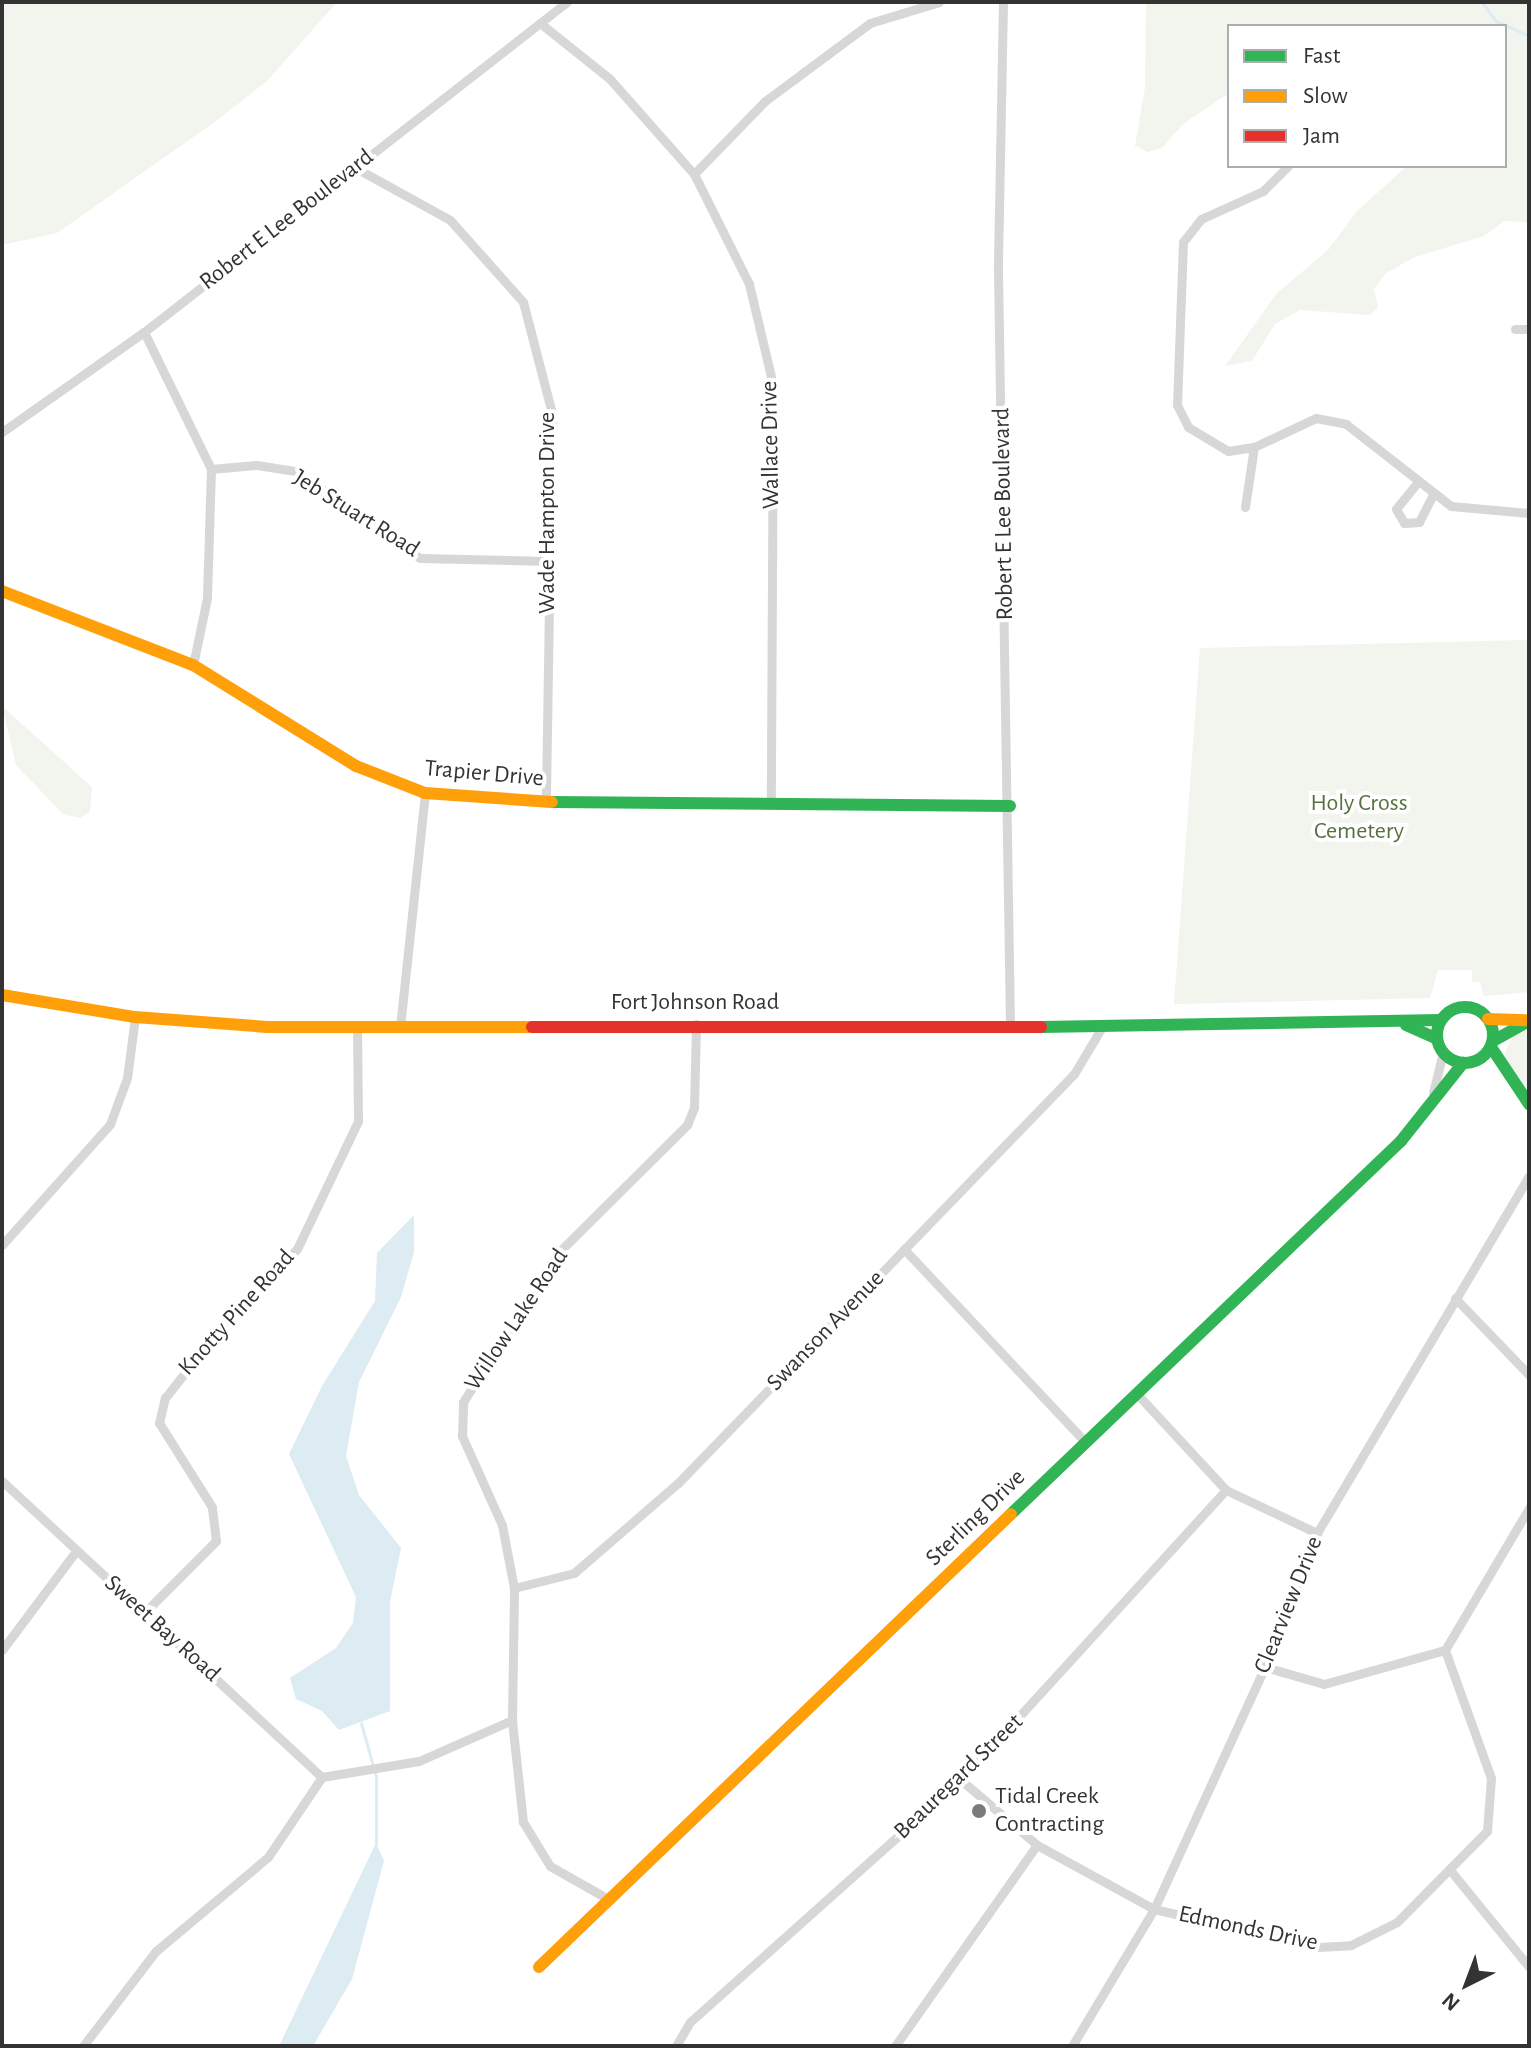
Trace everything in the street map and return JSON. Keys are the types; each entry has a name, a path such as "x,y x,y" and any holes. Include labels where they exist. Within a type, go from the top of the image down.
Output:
{"street":[{"name":"Robert E Lee Boulevard","path":"2,432 144,332 567,2"},
{"path":"694,174 765,101 870,23 939,2"},
{"name":"Robert E Lee Boulevard","path":"1003,2 998,271 1010,806 1010,1026"},
{"name":"Wallace Drive","path":"540,23 609,78 694,174 749,284 773,385 771,804"},
{"name":"Wade Hampton Drive","path":"354,167 450,220 523,302 552,413 546,802"},
{"path":"1286,168 1263,191 1201,219 1183,242 1177,405 1188,427 1210,445 1228,451 1254,447 1316,418 1346,424 1417,483 1451,506 1529,513"},
{"path":"1515,329 1529,329"},
{"path":"144,332 211,469 207,598 193,665"},
{"path":"1245,507 1254,447"},
{"name":"Jeb Stuart Road","path":"211,469 257,465 296,471 420,558 548,561"},
{"path":"1417,483 1396,509 1404,523 1419,522 1433,495"},
{"name":"Trapier Drive","path":"2,591 193,665 356,766 425,793 546,802 1010,806"},
{"path":"400,1027 425,793"},
{"name":"Fort Johnson Road","path":"2,995 135,1017 357,1027 696,1024 1102,1027 1441,1020"},
{"path":"1509,1080 1443,1052 1437,1039 1441,1020 1463,1007 1488,1019 1529,1020"},
{"path":"2,1245 110,1124 127,1078 135,1017"},
{"path":"1488,1019 1492,1044 1509,1080 1529,1104"},
{"path":"1468,1063 1529,1020"},
{"name":"Fort Johnson Road","path":"1391,1021 1437,1039"},
{"name":"Willow Lake Road","path":"610,1900 566,1879 529,1837 512,1720 514,1588 502,1525 462,1436 463,1402 558,1253 687,1125 694,1108 696,1024"},
{"name":"Knotty Pine Road","path":"145,1612 216,1541 212,1507 159,1423 165,1398 235,1309 297,1249 358,1121 357,1027"},
{"name":"Swanson Avenue","path":"514,1588 574,1573 678,1483 1082,1065 1102,1027"},
{"name":"Sterling Drive","path":"1433,1093 1443,1052"},
{"name":"Sterling Drive","path":"539,1967 1401,1141 1433,1093 1468,1063"},
{"name":"Clearview Drive","path":"1072,2046 1154,1909 1265,1667 1317,1533 1529,1176"},
{"path":"904,1249 1085,1442"},
{"path":"1455,1298 1529,1375"},
{"path":"1138,1395 1226,1490 1317,1533"},
{"name":"Sweet Bay Road","path":"2,1481 322,1777"},
{"name":"Beauregard Street","path":"676,2046 690,2022 961,1780 1226,1490"},
{"path":"1265,1667 1324,1684 1445,1650 1529,1508"},
{"path":"2,1650 76,1551"},
{"name":"Edmonds Drive","path":"961,1780 1037,1845 1154,1909 1318,1947 1351,1945 1397,1922 1487,1831 1493,1796 1445,1650"},
{"path":"83,2046 156,1951 268,1857 322,1777 419,1761 512,1720"},
{"path":"895,2046 1037,1845"},
{"path":"1450,1870 1529,1967"}],"green space":[{"path":"2,2 337,2 267,81 216,121 57,233 2,245"},
{"path":"1146,2 1529,2 1529,222 1504,221 1484,236 1415,257 1386,273 1374,289 1378,307 1370,315 1300,310 1275,324 1252,361 1225,366 1277,293 1328,250 1357,211 1405,168 1507,168 1507,24 1227,24 1227,94 1183,124 1162,148 1148,152 1135,146 1145,87"},
{"name":"Holy Cross Cemetery","path":"1529,640 1529,992 1484,996 1480,982 1472,982 1472,970 1438,970 1430,998 1174,1004 1200,648"},
{"path":"2,706 92,787 90,812 80,818 63,814 16,765"},
{"path":"1529,1028 1529,1093 1504,1055 1512,1037"}],"shaded area":[{"path":"414,1215 414,1252 401,1297 359,1382 346,1456 359,1495 401,1548 390,1602 390,1711 339,1730 322,1711 296,1699 290,1678 336,1648 353,1623 356,1597 289,1454 322,1386 375,1301 377,1253"},
{"path":"376,1843 384,1861 352,1979 313,2046 279,2046"}],"waterway":[{"path":"1482,2 1496,21 1503,24"},
{"path":"1507,26 1529,36"},
{"path":"361,1723 376,1777 376,1843"}],"traffic: fast":[{"path":"552,802 1010,806"},
{"path":"1465,1007 1485,1015 1493,1035 1485,1055 1465,1063 1445,1055 1437,1035 1445,1015 1465,1007"},
{"path":"1041,1027 1441,1020"},
{"path":"1493,1041 1529,1021"},
{"path":"1406,1025 1437,1039"},
{"path":"1491,1047 1529,1104"},
{"path":"1011,1514 1401,1141 1463,1063"}],"traffic: slow":[{"path":"2,591 193,665 356,766 425,793 552,802"},
{"path":"2,995 135,1017 267,1027 532,1027"},
{"path":"1488,1019 1526,1020"},
{"path":"539,1967 1011,1514"}],"traffic: jam":[{"path":"532,1027 1041,1027"}],"place":[{"name":"Tidal Creek Contracting","path":"979,1811"}]}
